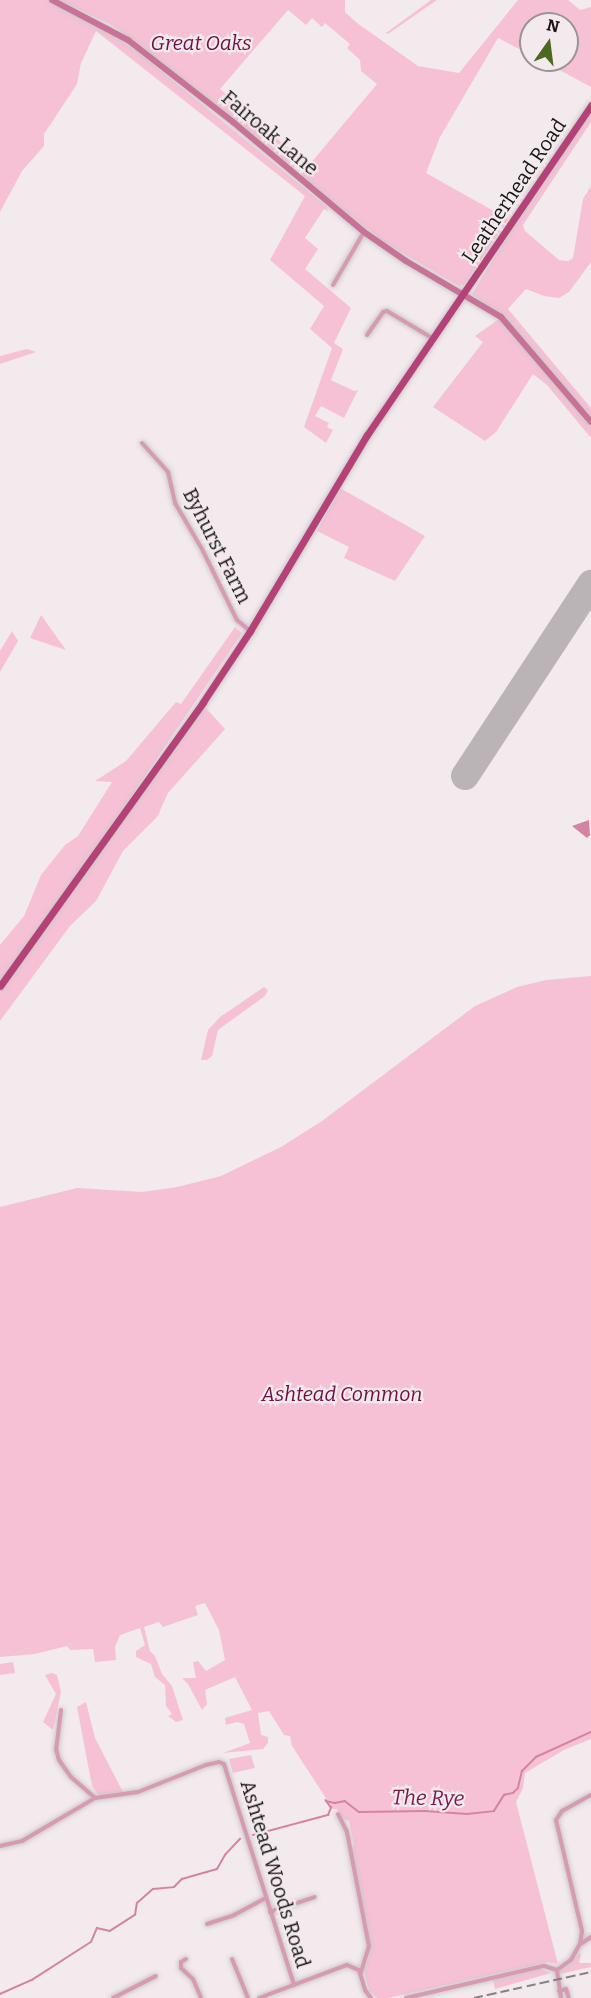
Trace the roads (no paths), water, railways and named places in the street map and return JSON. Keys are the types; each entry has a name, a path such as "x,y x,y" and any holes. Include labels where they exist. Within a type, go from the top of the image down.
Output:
{"highway":[{"name":"Leatherhead Road","path":"0,986 79,879 250,631 366,436 465,295 591,105"}],"main road":[{"name":"Fairoak Lane","path":"52,0 128,40 233,122 364,232 501,317 591,422"}],"street":[{"path":"333,285 364,232"},
{"path":"367,335 383,312 387,311 433,339"},
{"name":"Byhurst Farm","path":"142,443 168,472 175,503 203,550 237,620 250,631"},
{"path":"61,1710 56,1749 59,1760 71,1777 95,1798"},
{"name":"Ashtead Woods Road","path":"0,1846 22,1841 95,1798 138,1792 206,1765 222,1762 229,1775 294,1985"},
{"path":"557,1970 571,1960 580,1944 582,1931 556,1820 562,1811 591,1795"},
{"path":"338,1814 347,1832 369,1946 361,1972"},
{"path":"270,1912 315,1897"},
{"path":"207,1924 241,1912 266,1898"},
{"path":"580,1944 591,1936 582,1931"},
{"path":"186,1959 182,1962 181,1968 193,1978 201,1998"},
{"path":"232,1959 248,1998"},
{"path":"259,1998 347,1965 361,1972 370,1997"},
{"path":"406,1998 544,1966 557,1970"},
{"path":"557,1970 561,1998"},
{"path":"113,1998 156,1976"},
{"path":"559,1991 566,1989 569,1998"}],"waterway":[{"name":"The Rye","path":"253,1835 328,1815 331,1808 326,1801 335,1803 345,1801 359,1812 425,1811 467,1814 494,1811 504,1795 513,1793 518,1788 522,1771 536,1757 591,1732"},
{"name":"The Rye","path":"0,1994 32,1980 91,1942 97,1928 110,1931 135,1915 137,1903 153,1889 174,1887 182,1879 217,1869 225,1855 240,1839"}],"railway":[{"path":"474,1998 591,1972"}],"park label":[{"name":"Great Oaks","path":"201,43"},
{"name":"Ashtead Common","path":"342,1394"}]}
